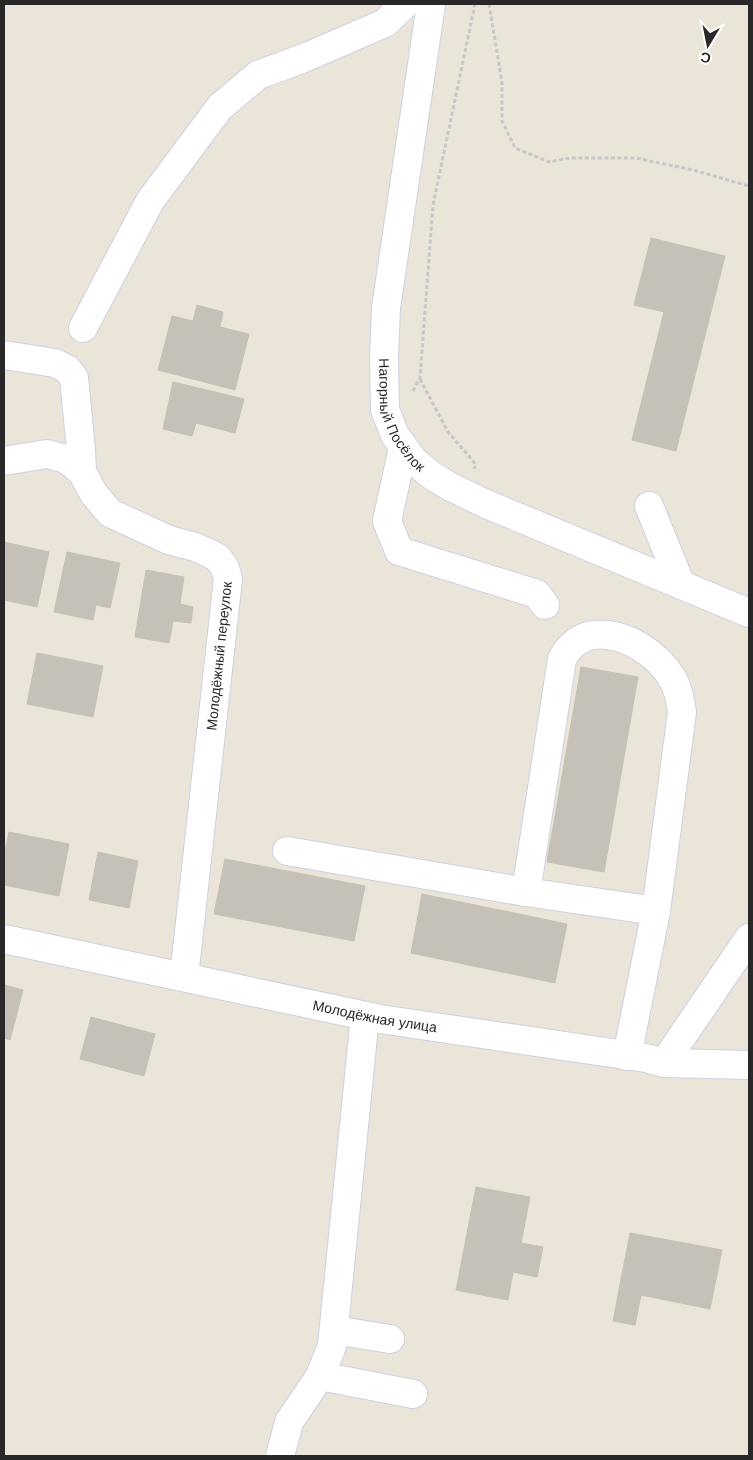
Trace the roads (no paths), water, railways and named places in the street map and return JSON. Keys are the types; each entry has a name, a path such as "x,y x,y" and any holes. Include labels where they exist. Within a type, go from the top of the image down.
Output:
{"street":[{"path":"83,328 150,202 220,107 258,75 304,58 385,23 405,4"},
{"name":"Нагорный Посёлок","path":"431,4 386,308 384,333 385,410 395,435 413,460 451,487 486,504 749,613"},
{"path":"4,355 55,363 67,370 74,378 82,472"},
{"path":"403,448 388,521 398,551 537,594 545,606"},
{"name":"Молодёжный переулок","path":"4,460 47,454 66,459 82,472 94,494 110,513 169,540 209,553 218,558 225,568 228,579 184,977"},
{"path":"649,506 681,584"},
{"path":"526,892 562,659 569,648 579,640 591,635 604,634 633,641 649,652 670,674 680,697 682,712 656,911 627,1056"},
{"path":"287,851 526,892 656,911"},
{"name":"Молодёжная улица","path":"4,938 365,1016 646,1058 664,1063 749,1065"},
{"path":"664,1063 749,938"},
{"path":"280,1456 289,1422 320,1376 332,1346 365,1016"},
{"path":"334,1330 390,1340"},
{"path":"320,1376 413,1394"}]}
